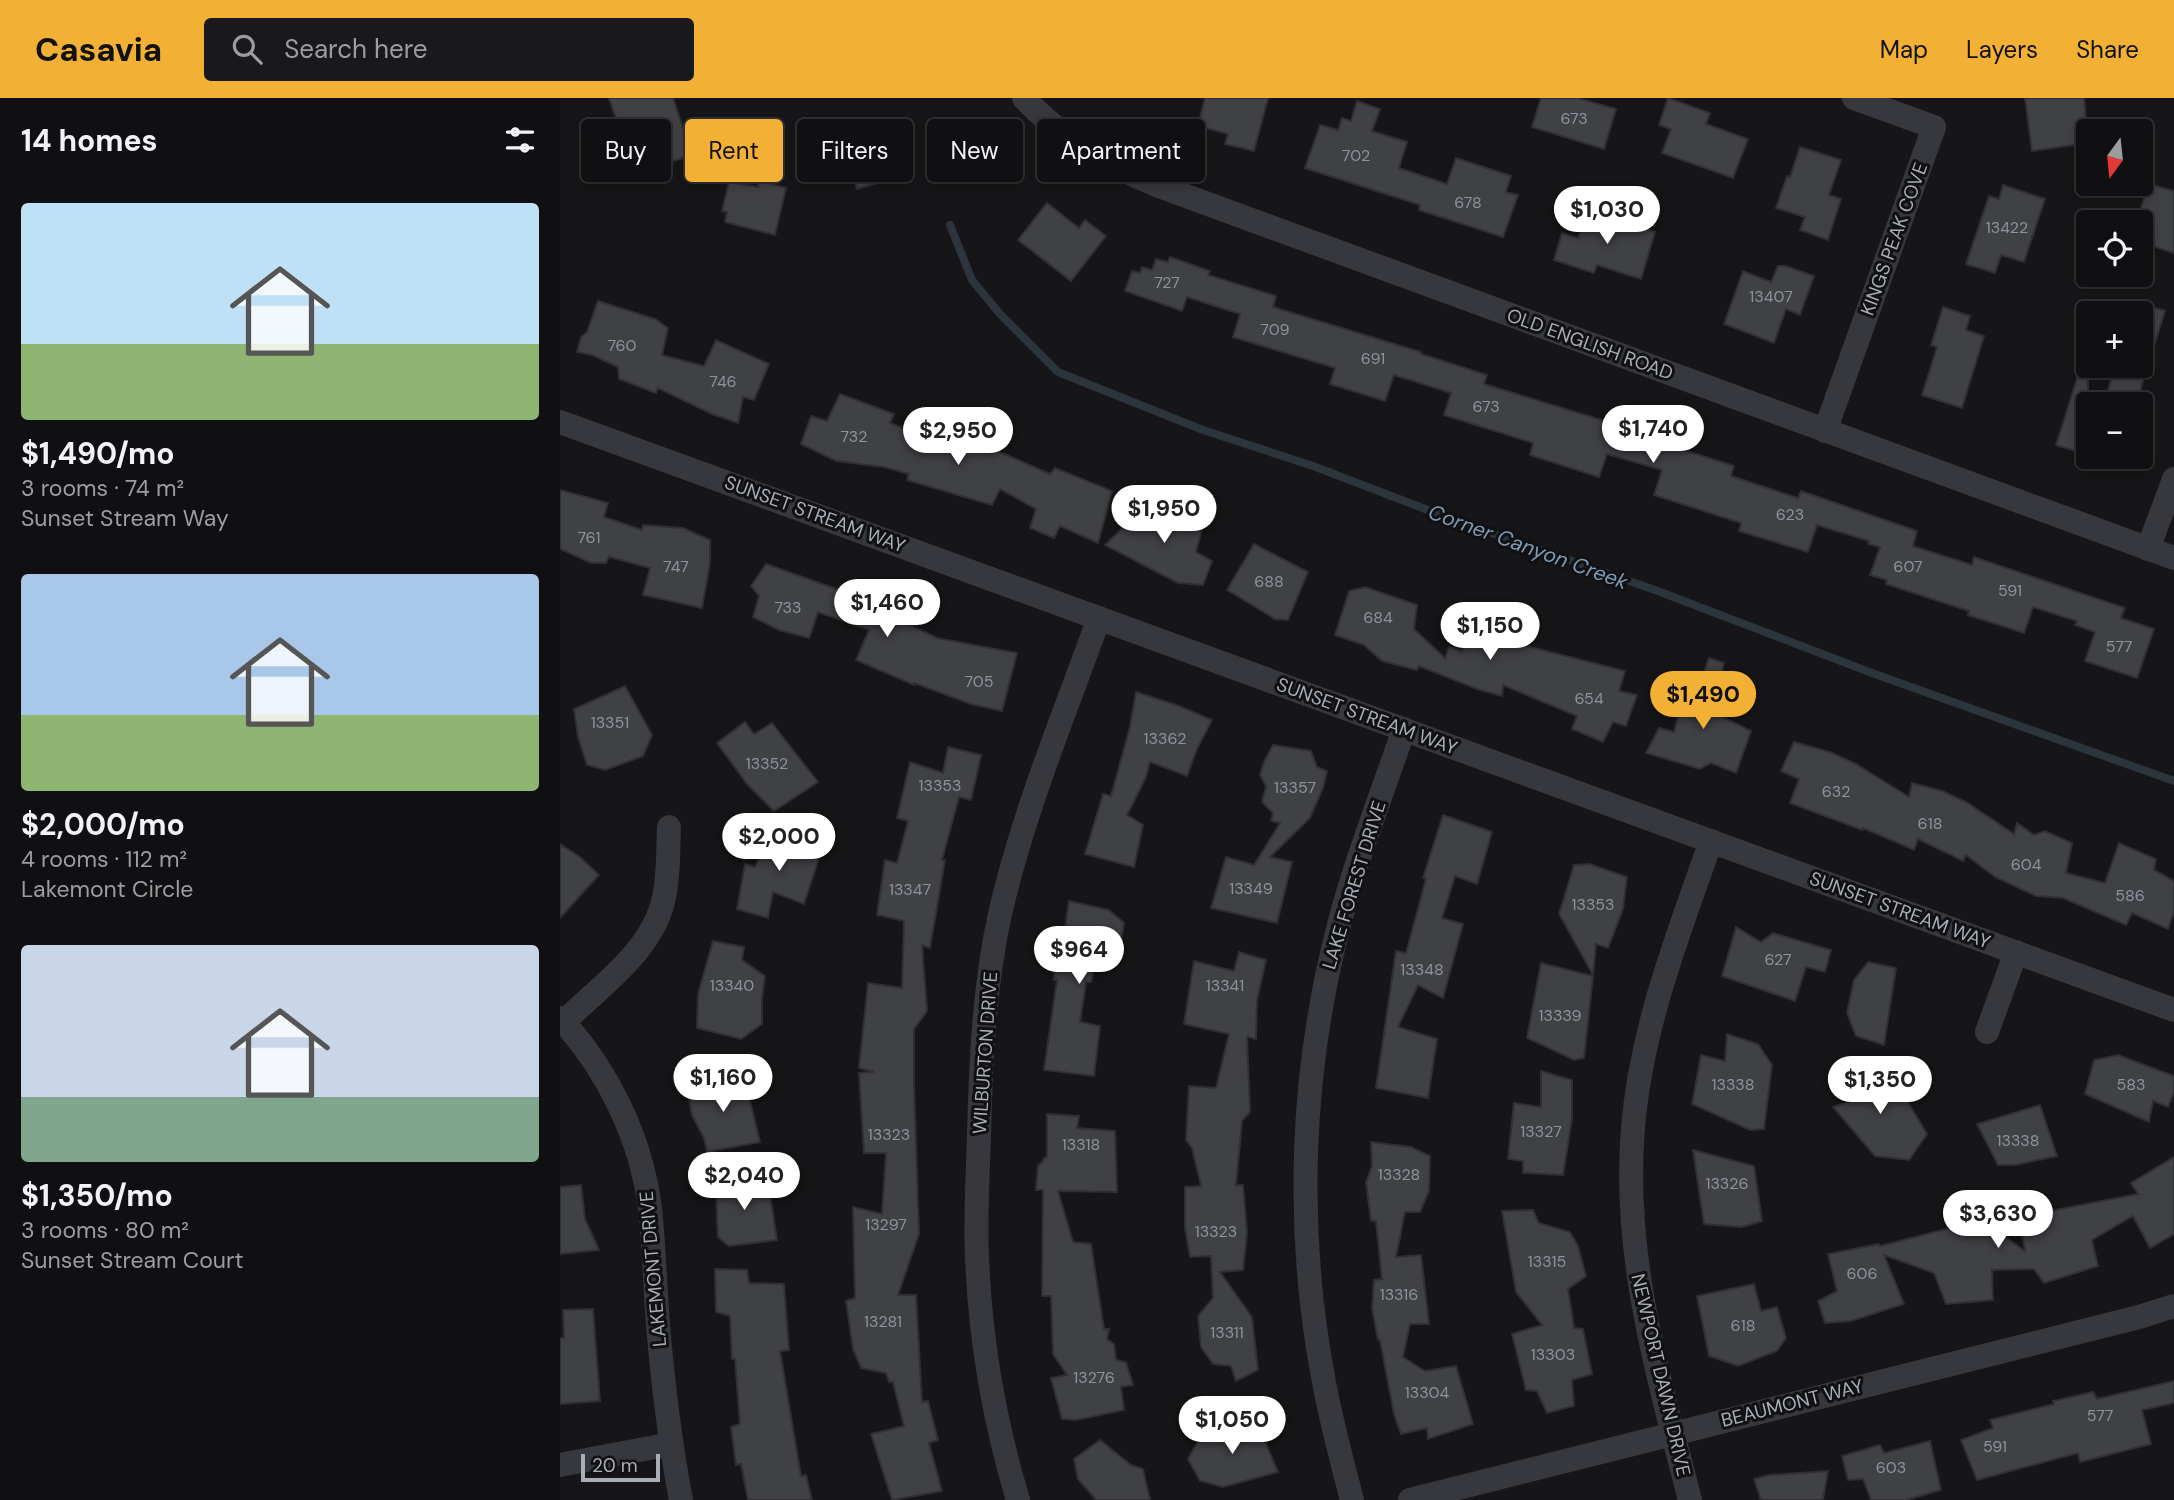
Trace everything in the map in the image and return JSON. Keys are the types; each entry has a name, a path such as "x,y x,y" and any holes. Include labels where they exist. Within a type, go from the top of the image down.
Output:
{"street":[{"name":"OLD ENGLISH ROAD","path":"1024,98 1077,145 1141,179 2174,558"},
{"name":"KINGS PEAK COVE","path":"1825,430 1934,127 1854,98"},
{"name":"SUNSET STREAM WAY","path":"560,422 2174,1010"},
{"path":"2148,549 2174,478"},
{"name":"WILBURTON DRIVE","path":"1018,1500 992,1401 979,1300 976,1254 982,1046 994,951 1013,865 1099,618"},
{"name":"LAKE FOREST DRIVE","path":"1352,1500 1324,1383 1314,1323 1305,1206 1308,1110 1315,1040 1339,924 1404,729"},
{"path":"562,1020 646,940 664,900 669,827"},
{"name":"NEWPORT DAWN DRIVE","path":"1690,1500 1650,1345 1636,1262 1631,1195 1633,1128 1638,1084 1659,991 1711,841"},
{"path":"1987,1032 2016,952"},
{"name":"LAKEMONT DRIVE","path":"562,1020 586,1049 621,1107 643,1172 649,1206 665,1398 681,1500"},
{"name":"BEAUMONT WAY","path":"1410,1500 2174,1306"},
{"path":"560,1465 671,1444"}],"building":[{"path":"609,98 673,98 685,134 685,157 671,162 671,119 616,119"},
{"path":"1205,98 1268,98 1254,151 1225,144 1228,134 1205,128 1205,119 1200,119"},
{"path":"1541,98 1577,98 1616,109 1604,149 1532,127"},
{"path":"1668,98 1710,113 1706,124 1748,139 1733,178 1662,153 1671,129 1659,125"},
{"path":"2025,98 2084,98 2086,119 2076,119 2076,145 2032,151"},
{"path":"1357,101 1380,109 1372,131 1407,142 1399,168 1447,184 1456,158 1511,176 1506,192 1518,195 1503,237 1419,210 1420,205 1305,168 1320,125 1338,130 1342,118 1351,121"},
{"path":"1800,147 1841,160 1829,195 1841,199 1828,240 1800,230 1805,217 1776,208"},
{"path":"729,182 758,187 759,182 763,182 786,188 775,235 725,222 727,212 722,211"},
{"path":"855,182 882,182 857,189"},
{"path":"2003,185 2045,199 2024,262 2001,255 1995,273 1966,264 1989,196 1999,199"},
{"path":"2153,185 2174,191 2174,253 2153,246 2153,210 2140,210 2145,196 2153,196"},
{"path":"1047,203 1079,228 1085,220 1106,236 1071,281 1018,240"},
{"path":"1586,210 1655,232 1641,279 1597,265 1594,273 1554,260 1562,233 1578,238"},
{"path":"1170,257 1210,271 1208,275 1276,296 1273,307 1421,352 1487,375 1484,384 1631,429 1630,433 1734,466 1731,476 1798,498 1801,491 1917,531 1913,546 1972,565 1974,557 2125,608 2121,618 2154,629 2137,678 2085,661 2095,632 2075,625 2077,621 2033,607 2024,633 1968,615 1969,611 1886,584 1887,580 1870,575 1880,547 1868,544 1869,541 1817,525 1808,552 1739,531 1741,523 1654,495 1662,470 1607,454 1599,477 1530,455 1533,443 1444,415 1451,393 1394,375 1385,401 1330,384 1335,368 1233,337 1240,314 1187,297 1182,311 1125,291 1132,271 1140,273 1142,267 1152,270 1156,259 1168,262"},
{"path":"1778,266 1786,266 1814,276 1800,315 1786,309 1774,343 1724,324 1743,271 1771,282"},
{"path":"598,301 655,319 668,328 662,355 704,366 716,340 769,364 754,400 743,397 738,423 712,414 658,388 656,393 619,379 618,367 592,355 577,352"},
{"path":"1943,307 1970,316 1966,330 1984,336 1962,408 1922,395 1937,347 1931,345"},
{"path":"2153,307 2165,311 2153,349"},
{"path":"2077,378 2088,378 2088,392 2076,392 2076,451 2056,445"},
{"path":"2112,378 2144,378 2140,392 2107,392"},
{"path":"840,394 894,414 890,423 927,438 936,424 1050,474 1055,468 1112,491 1098,543 1060,526 1054,538 1030,528 1036,509 1000,489 992,505 907,480 909,474 884,467 836,461 801,444 811,416 827,421"},
{"path":"560,490 608,503 604,517 642,530 643,525 683,528 710,540 710,563 702,608 643,595 650,568 609,557 606,563 591,563 560,549"},
{"path":"1148,503 1203,525 1196,552 1212,561 1203,585 1178,583 1105,545"},
{"path":"1254,544 1308,572 1288,620 1275,619 1227,590"},
{"path":"766,564 842,591 903,608 898,619 937,638 1017,653 1002,711 914,685 856,660 869,630 818,612 809,638 779,630 753,617 759,596 751,586"},
{"path":"1365,587 1417,605 1414,629 1445,658 1449,647 1462,651 1469,618 1530,638 1527,646 1625,671 1619,691 1637,695 1626,726 1613,722 1603,742 1572,729 1577,716 1503,685 1502,696 1419,666 1417,670 1382,661 1364,645 1335,635 1349,591"},
{"path":"1709,658 1724,663 1711,711 1751,731 1736,773 1711,763 1700,769 1646,753 1659,728 1674,732 1682,701 1693,704"},
{"path":"625,686 652,735 643,756 605,770 587,765 578,737 574,709"},
{"path":"1136,692 1212,720 1187,776 1150,762 1146,777 1127,815 1143,825 1134,867 1085,854 1103,794 1111,796 1130,727"},
{"path":"745,722 754,734 772,723 818,782 774,811 747,784 717,743"},
{"path":"1794,742 1830,752 1856,764 1909,797 1912,783 1942,791 1966,802 2014,834 2017,823 2034,835 2045,831 2072,843 2066,873 2105,883 2119,843 2156,859 2154,870 2174,881 2174,912 2168,929 2132,913 2126,925 2063,898 2036,896 1995,877 1966,855 1963,861 1918,839 1914,850 1863,828 1862,830 1790,803 1799,779 1781,771"},
{"path":"1273,745 1311,751 1317,767 1327,771 1310,818 1270,857 1292,862 1277,923 1211,908 1226,857 1254,865 1280,823 1271,821 1273,813 1262,802 1266,786 1260,775"},
{"path":"948,747 981,755 971,800 959,797 942,860 945,860 930,948 922,945 927,1011 914,1029 919,1234 898,1295 916,1295 922,1402 928,1401 938,1440 929,1443 942,1491 892,1500 871,1434 904,1426 893,1382 889,1382 886,1373 861,1368 853,1349 846,1301 855,1298 853,1207 882,1214 886,1153 864,1153 859,1073 874,1072 859,1068 868,983 902,988 904,921 877,915 885,860 897,863 908,821 897,818 910,762 943,773"},
{"path":"1443,815 1492,832 1477,884 1455,876 1442,918 1463,924 1443,998 1418,985 1398,1027 1437,1039 1428,1098 1376,1088 1396,951 1406,953 1426,879 1423,878"},
{"path":"772,828 822,849 804,904 773,892 768,918 737,909 745,864 755,867"},
{"path":"560,844 580,857 599,875 560,918"},
{"path":"1589,864 1627,877 1623,909 1608,948 1596,944 1593,975 1559,914 1574,865"},
{"path":"1069,901 1109,910 1124,923 1120,948 1104,971 1094,969 1091,982 1086,982 1080,1022 1100,1026 1094,1076 1044,1070 1057,980 1054,980 1055,958 1065,928"},
{"path":"1736,927 1761,942 1773,933 1831,950 1825,972 1806,967 1795,1001 1722,976"},
{"path":"713,941 744,947 742,960 765,976 762,1024 741,1039 697,1028 698,994"},
{"path":"1239,952 1266,960 1257,1000 1256,1039 1247,1037 1250,1112 1242,1121 1236,1185 1243,1185 1247,1233 1243,1270 1220,1272 1252,1317 1258,1370 1236,1381 1231,1366 1213,1364 1201,1347 1198,1316 1213,1298 1211,1256 1190,1257 1185,1228 1185,1187 1201,1186 1192,1148 1186,1140 1189,1086 1216,1088 1229,1034 1184,1024 1194,961 1234,971"},
{"path":"1868,962 1896,968 1884,1045 1856,1036 1847,1013 1854,980"},
{"path":"1541,963 1593,976 1584,1058 1574,1060 1527,1038"},
{"path":"1727,1034 1758,1044 1772,1065 1764,1129 1750,1130 1692,1104 1701,1055 1725,1061"},
{"path":"2118,1055 2174,1076 2174,1092 2168,1107 2153,1101 2149,1122 2085,1094 2094,1060"},
{"path":"1874,1070 1903,1094 1927,1134 1909,1160 1875,1156 1833,1107 1851,1101 1831,1084"},
{"path":"1541,1071 1572,1080 1572,1119 1563,1175 1523,1173 1523,1161 1508,1159 1514,1103 1541,1107"},
{"path":"745,1080 760,1142 707,1152 704,1138 692,1115 686,1083"},
{"path":"2040,1105 2057,1156 2015,1165 1998,1165 1977,1124"},
{"path":"1047,1114 1079,1116 1077,1128 1115,1131 1117,1192 1058,1191 1073,1242 1091,1244 1104,1329 1109,1329 1107,1339 1114,1344 1116,1360 1126,1362 1133,1385 1121,1387 1124,1410 1076,1420 1062,1419 1051,1378 1067,1375 1053,1354 1051,1296 1042,1296 1043,1190 1036,1190 1038,1166 1047,1157"},
{"path":"1371,1142 1411,1147 1430,1156 1429,1191 1420,1212 1405,1212 1396,1257 1421,1255 1429,1324 1410,1324 1403,1357 1425,1371 1456,1366 1473,1424 1428,1439 1427,1428 1401,1434 1378,1340 1372,1308 1374,1280 1382,1279 1376,1221 1371,1221 1366,1182 1372,1166"},
{"path":"1693,1150 1754,1166 1762,1221 1742,1227 1704,1224"},
{"path":"2174,1157 2174,1234 2150,1248 2133,1216 2092,1240 2098,1266 2044,1283 2034,1269 1992,1270 1993,1300 1946,1304 1934,1273 1884,1255 1904,1304 1851,1321 1825,1323 1818,1301 1837,1291 1828,1254 1879,1244 1880,1246 1981,1220 2025,1251 2019,1217 2138,1194 2131,1183"},
{"path":"715,1176 768,1182 777,1240 729,1246 718,1237"},
{"path":"581,1185 585,1219 599,1250 560,1254 560,1187"},
{"path":"1533,1210 1539,1223 1570,1232 1578,1246 1586,1276 1568,1289 1574,1328 1583,1329 1592,1374 1572,1380 1574,1406 1547,1413 1537,1391 1526,1390 1512,1334 1542,1325 1516,1292 1502,1211"},
{"path":"715,1269 747,1270 749,1283 784,1284 789,1350 780,1351 801,1476 806,1475 812,1500 748,1500 741,1464 736,1465 731,1427 740,1424 730,1316 716,1312"},
{"path":"1754,1284 1761,1311 1777,1307 1786,1338 1777,1351 1738,1366 1709,1356 1697,1296"},
{"path":"593,1309 600,1401 560,1404 560,1338 564,1338 563,1310"},
{"path":"2174,1381 2174,1403 2142,1410 2151,1444 2080,1462 2078,1453 1977,1480 1961,1440 1993,1428 1990,1420 2054,1404 2053,1401 2093,1392 2097,1399"},
{"path":"1236,1423 1261,1432 1278,1472 1223,1487 1200,1481 1188,1459 1202,1434"},
{"path":"1100,1440 1131,1465 1143,1469 1150,1500 1096,1500 1078,1479 1074,1459"},
{"path":"1930,1441 1941,1490 1906,1500 1871,1500 1863,1479 1848,1480 1842,1456 1880,1445 1884,1453"},
{"path":"1828,1471 1823,1500 1761,1500 1754,1479 1769,1475"}],"waterway":[{"name":"Corner Canyon Creek","path":"950,225 972,280 1000,314 1058,372 1203,430 1313,466 1446,517 1655,590 1872,673 2174,781"}]}
